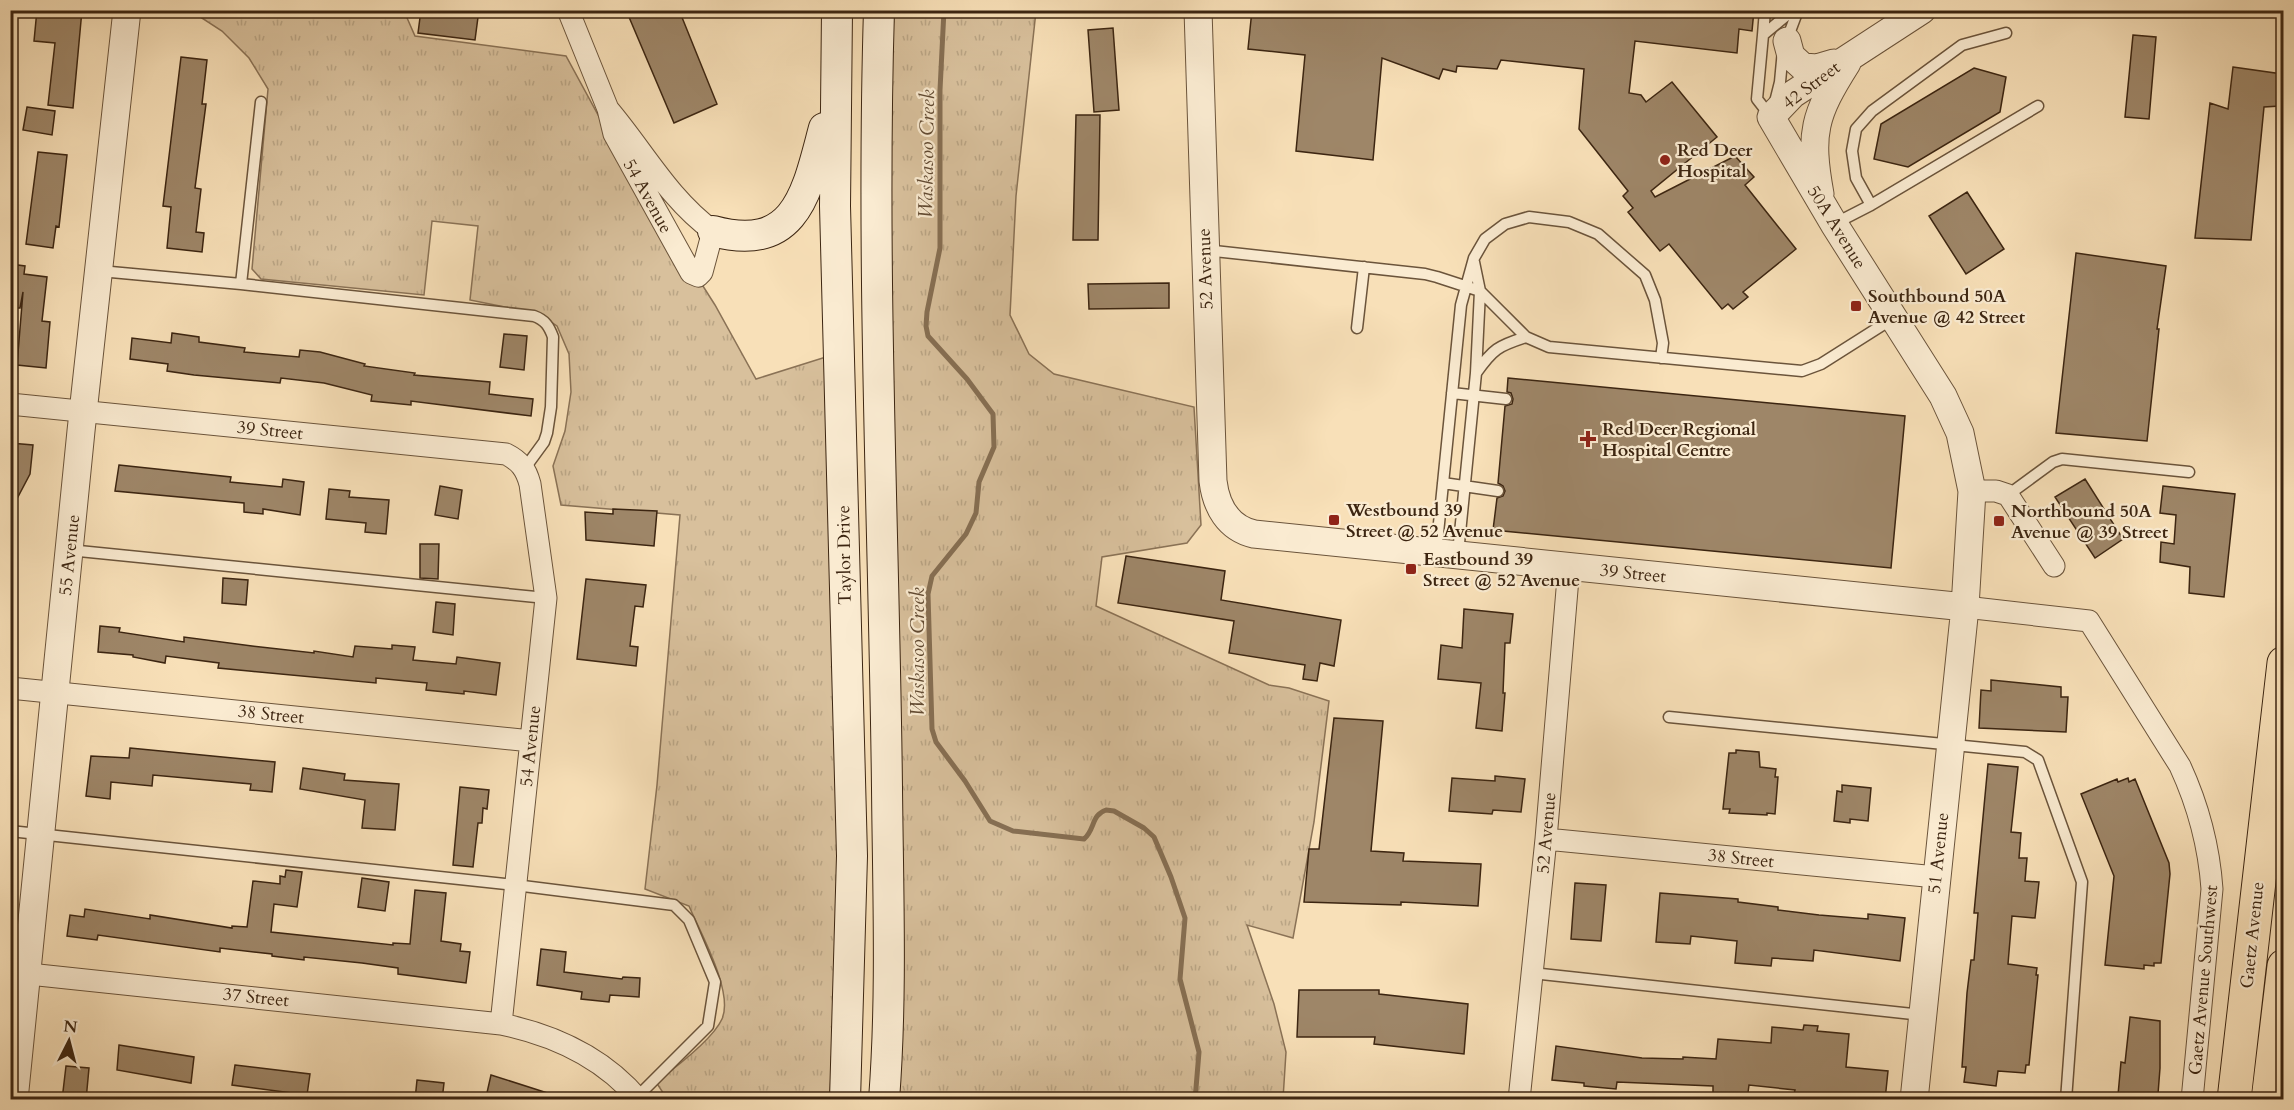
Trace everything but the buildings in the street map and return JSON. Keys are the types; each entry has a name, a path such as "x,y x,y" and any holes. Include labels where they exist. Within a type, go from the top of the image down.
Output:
{"main road":[{"name":"Taylor Drive","path":"837,10 835,206 852,856 845,1100"},
{"path":"879,10 876,281 886,690 889,1036 885,1100"},
{"path":"713,231 733,236 759,235 777,229 790,217 809,187 835,84"},
{"name":"Gaetz Avenue","path":"2234,1100 2283,663"},
{"name":"Gaetz Avenue","path":"2268,1100 2283,966"}],"street":[{"name":"55 Avenue","path":"14,1100 18,973 40,834 127,10"},
{"name":"54 Avenue","path":"568,10 608,109 614,134 686,265 693,276 698,276 702,273 713,231 685,207 668,188 608,109"},
{"name":"52 Avenue","path":"1198,10 1213,481 1218,506 1232,522"},
{"name":"42 Street","path":"1771,117 1793,94 1922,10"},
{"path":"1775,38 1803,67 1824,66 1852,55"},
{"name":"42 Street","path":"1828,213 1817,175 1815,144 1817,119 1827,95 1852,55"},
{"name":"50A Avenue","path":"1771,117 1828,213 1943,396 1960,433 1972,491 1965,607"},
{"name":"39 Street","path":"10,404 506,454 515,458 525,468"},
{"name":"54 Avenue","path":"501,1024 546,598 530,484 525,468"},
{"path":"1972,491 2003,492 2008,495 2054,566"},
{"name":"39 Street","path":"1232,522 1244,531 1254,534 1965,607"},
{"name":"52 Avenue","path":"1520,1100 1546,839 1569,566"},
{"name":"51 Avenue","path":"1914,1100 1965,607"},
{"name":"Gaetz Avenue Southwest","path":"1965,607 2089,621 2180,765 2191,790 2206,842 2212,889 2192,1100"},
{"name":"38 Street","path":"10,688 531,741"},
{"name":"38 Street","path":"1546,839 1936,877"},
{"name":"37 Street","path":"18,973 501,1024 533,1031 578,1051 601,1064 638,1098"}],"lane":[{"path":"1765,10 1775,38 1783,50 1780,82 1771,117"},
{"path":"1775,38 1796,10"},
{"path":"1771,117 1757,99 1775,38 1796,10"},
{"path":"1871,205 1856,177 1852,152 1856,129 1872,111 1962,45 2006,33"},
{"path":"241,284 261,102"},
{"path":"1828,213 1871,205 2038,106"},
{"path":"1447,554 1443,483 1461,305 1474,258 1485,239 1505,224 1529,217 1569,222 1598,234 1645,274 1655,300 1663,343 1661,358"},
{"path":"1204,250 1425,274 1480,291 1526,336 1549,347 1802,371 1821,364 1894,318"},
{"path":"1447,554 1464,486 1476,373 1480,291 1474,258"},
{"path":"1357,328 1364,267"},
{"path":"100,271 479,308 542,318 550,328 553,337 551,407 544,442 525,468"},
{"path":"1476,373 1487,357 1500,345 1526,336"},
{"path":"1452,393 1506,399"},
{"path":"2008,495 2053,462 2062,459 2189,472"},
{"path":"1443,483 1498,491"},
{"path":"69,550 546,598"},
{"path":"1669,717 2025,752 2038,760 2082,882 2066,1100"},
{"path":"10,831 515,885 674,905 689,920 715,982 708,1026 638,1098"},
{"path":"1532,973 1923,1015"}],"green space":[{"path":"191,11 404,11 415,36 566,56 621,157 715,305 756,379 829,356 838,900 830,1099 667,1099 656,1082 693,1053 711,1035 722,1019 724,1007 720,978 689,906 645,889 657,785 680,515 561,505 553,466 565,431 571,392 569,354 557,326 539,314 470,300 478,226 432,221 424,295 261,279 252,269 268,89 249,58 222,31"},
{"path":"890,11 1036,11 1016,196 1010,315 1029,354 1054,374 1194,407 1201,525 1187,543 1102,557 1096,606 1269,685 1289,688 1329,701 1314,822 1293,938 1247,925 1274,1004 1286,1052 1283,1099 893,1099"}],"waterway":[{"name":"Waskasoo Creek","path":"944,10 940,90 940,248 926,326 928,336 967,379 993,414 994,447 979,482 976,513 966,534 932,576 928,594 932,729 936,742 965,781 990,821 1013,831 1084,839 1098,815 1106,810 1114,811 1144,828 1154,837 1185,918 1180,979 1199,1052 1195,1100"}],"place":[{"name":"Red Deer Hospital","path":"1665,160"},
{"name":"Southbound 50A Avenue @ 42 Street","path":"1856,306"},
{"name":"Red Deer Regional Hospital Centre","path":"1588,439"},
{"name":"Westbound 39 Street @ 52 Avenue","path":"1334,520"},
{"name":"Northbound 50A Avenue @ 39 Street","path":"1999,521"},
{"name":"Eastbound 39 Street @ 52 Avenue","path":"1411,569"}]}
